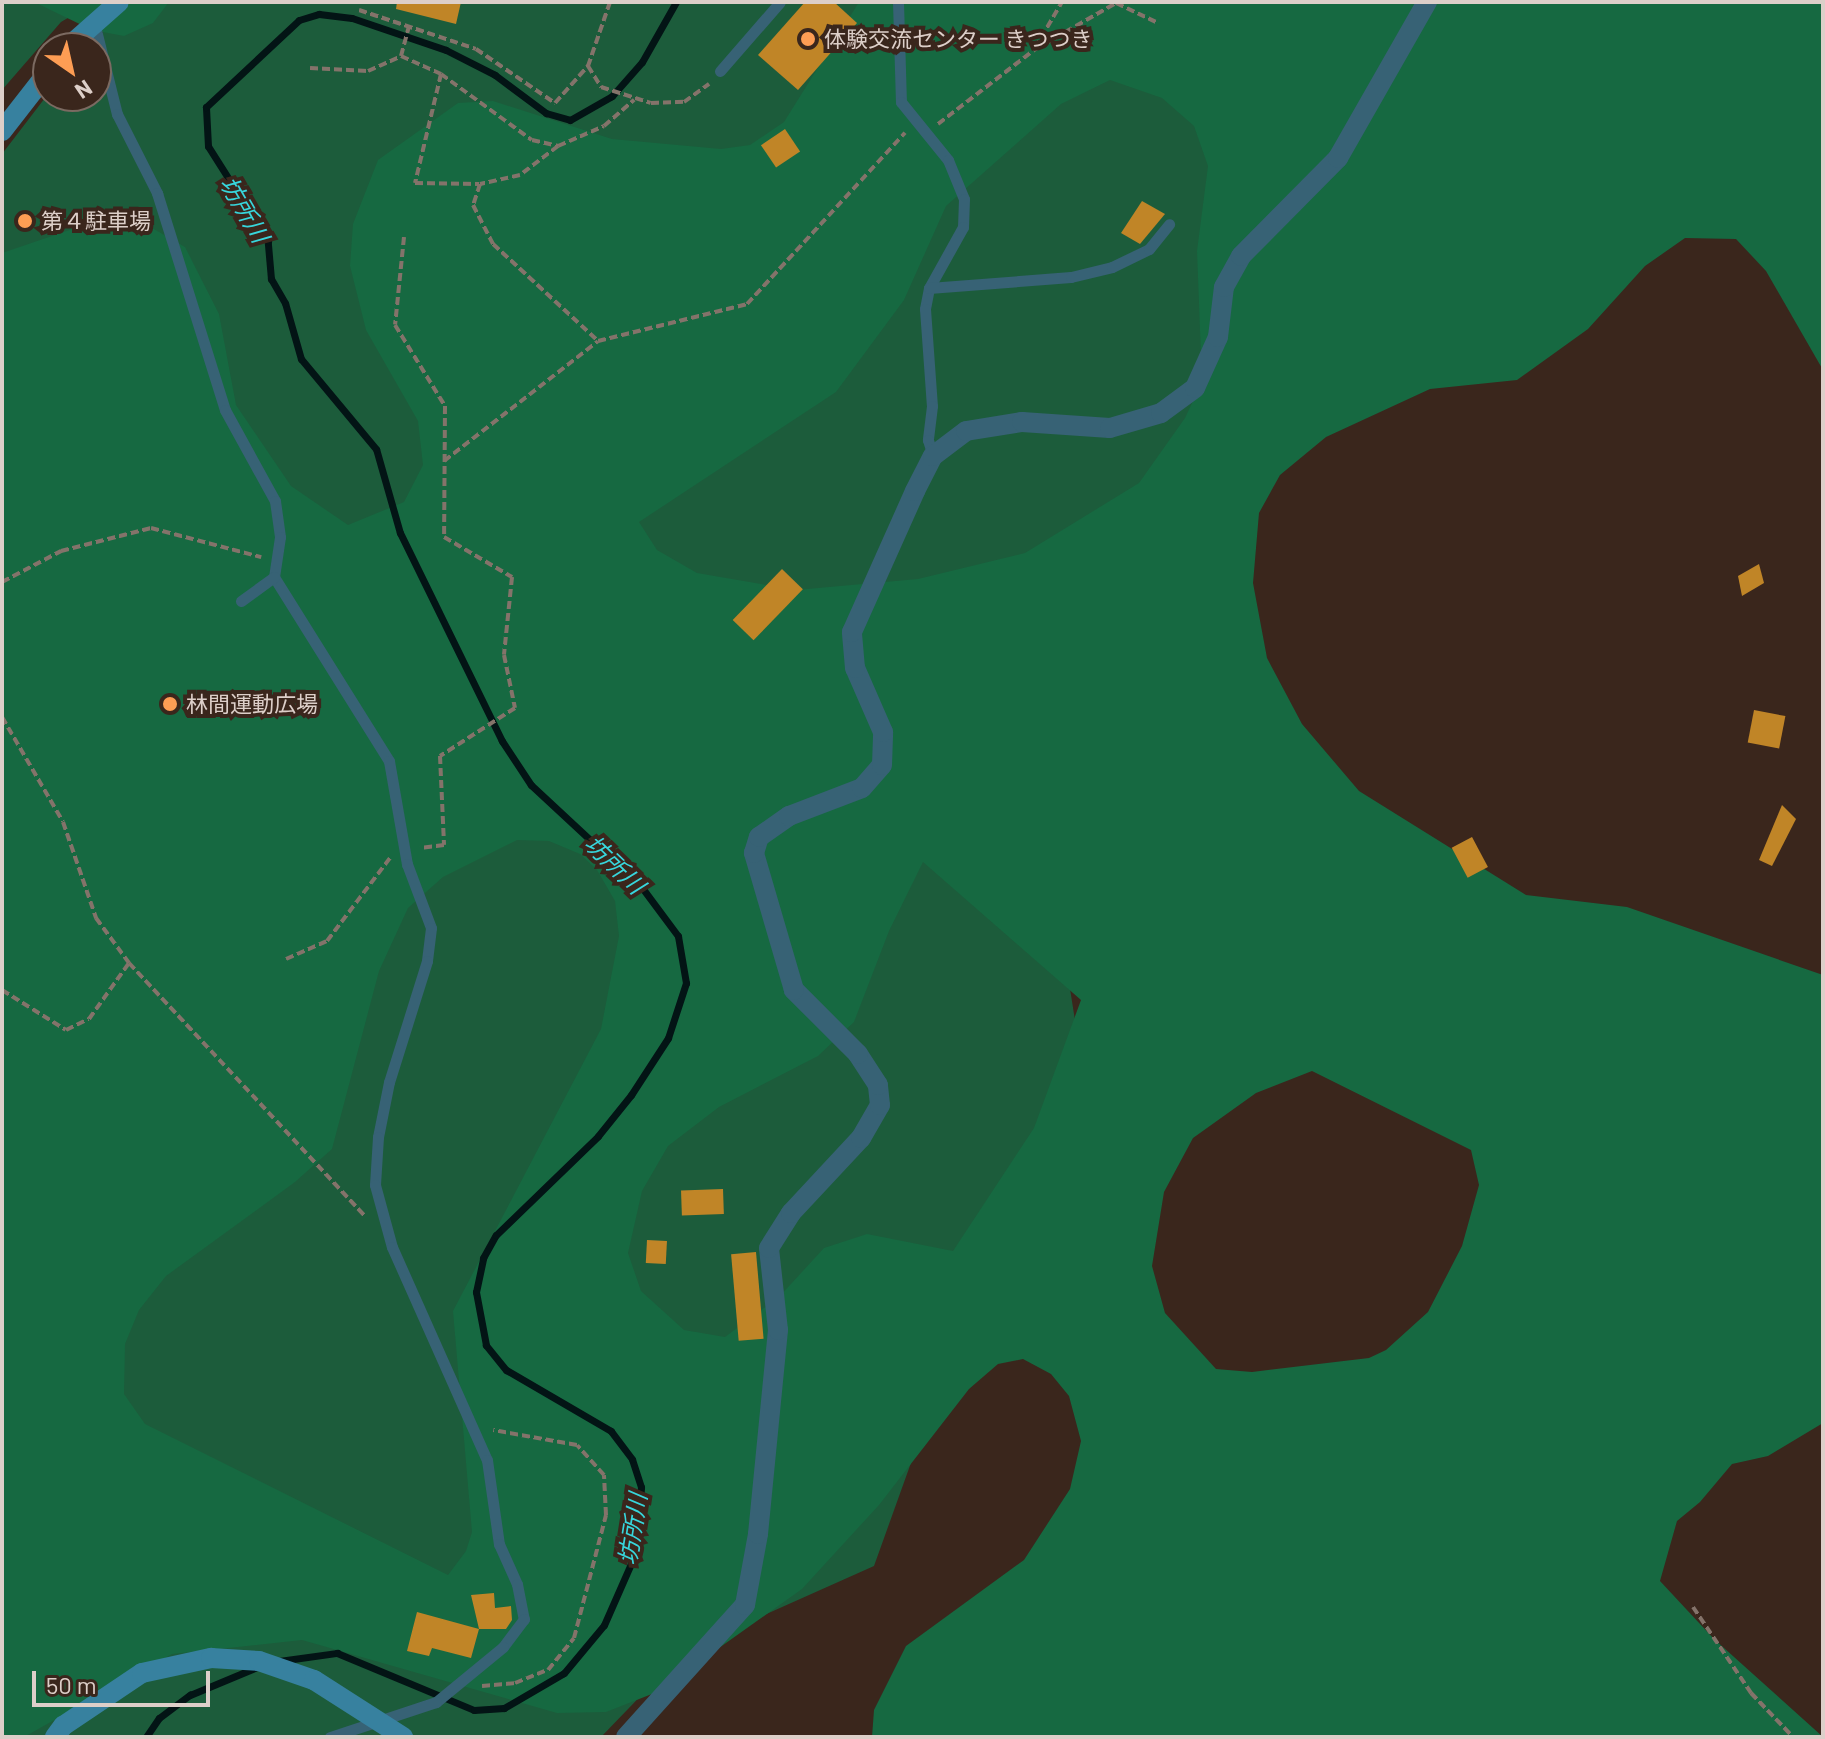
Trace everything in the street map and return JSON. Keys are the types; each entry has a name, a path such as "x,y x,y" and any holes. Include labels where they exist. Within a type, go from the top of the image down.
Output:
{"street":[{"path":"84,32 119,2"},
{"path":"626,1737 745,1605 758,1534 778,1330 769,1248 791,1213 861,1138 880,1105 878,1085 858,1054 794,990 754,853 759,837 789,816 862,788 882,765 883,732 855,668 852,632 933,456 966,431 990,426 1022,422 1110,428 1161,413 1195,388 1218,337 1224,287 1241,256 1338,158 1427,2"},
{"path":"2,131 32,93"},
{"path":"55,1737 63,1726 142,1673 184,1662 259,1661 314,1680 403,1737"}],"lane":[{"path":"720,71 780,2"},
{"path":"898,2 901,102 914,124 948,160 965,215 929,288 924,320 932,406 928,440 933,456"},
{"path":"94,22 117,114 157,193 225,410 275,501 280,537 274,577 389,761 398,792 403,850 431,928 427,961 378,1137 375,1185 392,1247 487,1460 499,1544 524,1619 503,1647 436,1702 330,1737"},
{"path":"929,288 1071,277 1112,267 1149,249 1169,224"},
{"path":"241,601 274,577"}],"path":[{"path":"359,10 476,49 555,103 588,66 610,2"},
{"path":"1034,50 1062,2"},
{"path":"923,135 1034,50 1116,3 1156,22"},
{"path":"401,56 409,26"},
{"path":"310,68 368,71 401,56 441,74 532,140 558,146"},
{"path":"588,66 601,87 634,100 684,102 696,97 720,71"},
{"path":"441,74 415,183 480,184 520,175 558,146 604,126 634,100"},
{"path":"444,461 598,341 747,304 914,124"},
{"path":"480,184 473,205 493,244 598,341"},
{"path":"286,959 327,941 392,855 403,850 444,845 440,756 515,708 504,655 512,577 444,537 445,406 395,325 404,237"},
{"path":"2,582 61,551 151,528 277,561"},
{"path":"2,717 63,822 96,918 129,963 392,1247"},
{"path":"2,990 66,1030 89,1019 129,963"},
{"path":"467,1677 484,1687 548,1670 574,1638 606,1515 604,1475 577,1445 475,1428"},
{"path":"1693,1607 1751,1693 1793,1737"}],"green space":[{"path":"2,2 95,2 61,22 52,32 32,32 32,55 2,90"},
{"path":"34,2 169,2 153,23 124,36 92,30"},
{"path":"153,2 1416,2 1247,396 1058,912 1079,1046 935,1396 874,1566 684,1651 601,1737 2,1737 2,154 34,112 112,112 112,32 103,32 121,17"},
{"path":"859,2 1823,2 1823,370 1766,271 1736,239 1685,238 1645,266 1588,329 1517,380 1430,389 1326,437 1280,475 1259,513 1253,583 1267,658 1302,724 1359,791 1526,895 1627,907 1823,975 1823,1423 1768,1456 1732,1464 1700,1502 1677,1521 1660,1581 1714,1639 1823,1737 872,1737 874,1710 906,1646 1024,1560 1070,1489 1081,1441 1069,1396 1051,1374 1023,1359 998,1364 969,1389 879,1505 802,1589 657,1692 606,1712 557,1713 302,1640 172,1654 24,1737 2,1737 2,253 102,219 140,221 185,247 219,314 236,405 291,486 348,525 404,502 423,465 418,421 366,330 350,266 353,224 378,160 458,103 493,101 612,139 721,149 750,145 784,122","holes":["1110,80 1162,98 1194,126 1208,166 1197,251 1202,382 1185,418 1139,483 1025,553 918,579 796,590 697,573 657,550 639,522 836,392 904,300 946,206 1061,104","517,840 549,841 580,854 597,870 615,901 619,936 601,1029 453,1311 472,1532 466,1551 448,1575 145,1424 124,1394 125,1344 139,1310 166,1276 295,1182 332,1149 379,971 408,908 443,877","923,862 1081,1000 1034,1128 953,1251 867,1234 824,1248 779,1297 725,1337 684,1330 641,1291 628,1253 642,1191 668,1146 719,1107 818,1056 854,1022 889,931","1312,1071 1471,1150 1479,1185 1462,1246 1428,1312 1386,1350 1369,1358 1252,1372 1216,1369 1165,1313 1152,1266 1164,1192 1193,1138 1256,1093"]}],"building":[{"path":"397,2 461,2 456,24 396,9"},
{"name":"体験交流センター きつつき","path":"805,2 834,2 857,23 798,90 758,55"},
{"path":"785,129 800,151 776,168 761,145"},
{"path":"1142,201 1165,214 1140,244 1121,233"},
{"path":"1759,564 1764,583 1742,596 1738,576"},
{"path":"782,569 803,589 754,640 733,620"},
{"path":"1754,710 1785,716 1779,748 1748,742"},
{"path":"1782,805 1796,819 1772,866 1759,860"},
{"path":"1472,837 1488,867 1468,878 1452,848"},
{"path":"723,1189 724,1214 682,1215 681,1190"},
{"path":"647,1240 667,1241 666,1264 646,1263"},
{"path":"756,1252 764,1339 739,1341 731,1254"},
{"path":"494,1593 495,1608 511,1606 512,1620 506,1629 479,1629 471,1595"},
{"path":"417,1612 479,1629 471,1658 432,1648 429,1656 407,1651"}],"waterway":[{"name":"坊所川","path":"279,1661 337,1653 474,1710 504,1708 564,1673 604,1625 633,1559 639,1525 641,1487 632,1459 611,1431 506,1370 486,1345 476,1292 483,1258 496,1235 598,1136 631,1095 668,1038 686,983 678,936 643,889 531,785 502,741 400,533 376,449 301,359 285,303 271,279 268,241 208,146 206,107 299,20 319,14 352,18 446,50 495,75 546,113 570,120 612,96 642,62 676,2"},
{"name":"坊所川","path":"146,1737 159,1718 190,1695 255,1668"}],"place":[{"name":"体験交流センター きつつき","path":"808,39"},
{"name":"第４駐車場","path":"25,221"},
{"name":"林間運動広場","path":"170,704"}]}
